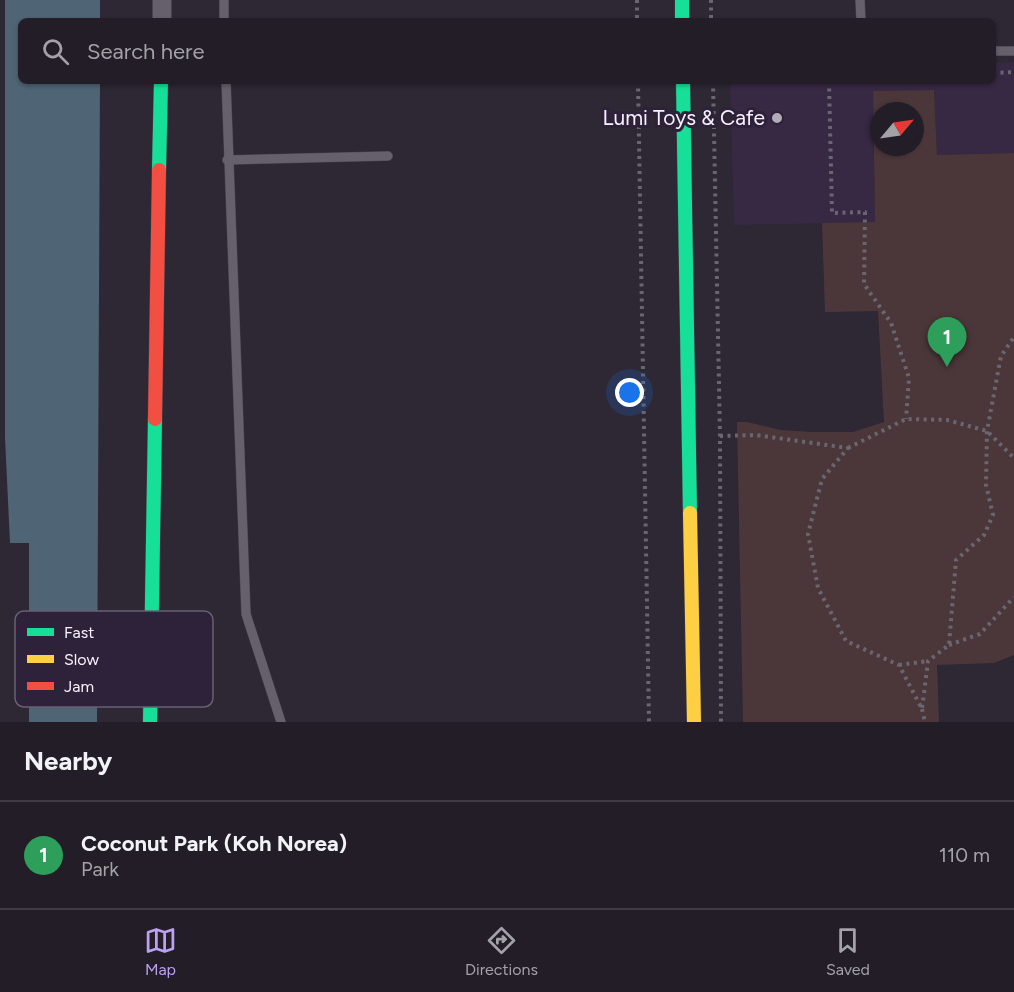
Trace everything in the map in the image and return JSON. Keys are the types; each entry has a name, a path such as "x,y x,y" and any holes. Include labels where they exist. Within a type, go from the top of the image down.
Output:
{"main road":[{"path":"682,0 682,18"},
{"path":"152,611 161,84"},
{"path":"683,84 694,722"},
{"path":"150,707 150,722"}],"street":[{"path":"162,0 162,18"}],"lane":[{"path":"224,0 225,18"},
{"path":"860,0 861,18"},
{"path":"996,51 1014,51"},
{"path":"226,84 227,160 246,614 281,722"},
{"path":"227,160 388,156"}],"path":[{"path":"637,0 637,18"},
{"path":"711,0 711,18"},
{"path":"996,73 1014,72"},
{"path":"638,84 649,722"},
{"path":"713,84 720,436 721,722"},
{"path":"829,84 832,213 866,212 864,284 891,323 909,378 906,419"},
{"path":"949,645 956,560 984,536 993,515 986,486 987,431 1001,356 1014,337"},
{"path":"1014,458 987,431 947,420 906,419 848,448 822,479 808,534 818,588 846,641 899,665 928,661 949,645 980,634 1014,597"},
{"path":"720,436 756,435 848,448"},
{"path":"922,709 928,661"},
{"path":"899,665 922,709 925,722"}],"shaded area":[{"path":"1014,62 1014,153 937,155 934,90 873,92 873,102 870,102 870,156 874,156 875,222 734,225 730,84 996,84 996,63"},
{"path":"934,90 937,155 1014,153 1014,655 994,663 937,665 939,722 743,722 737,422 781,430 853,432 884,422 878,311 825,312 822,223 875,222 874,156 924,156 924,102 873,102 873,91"}],"water":[{"path":"5,0 100,0 100,18 18,18 18,84 100,84 98,611 29,611 29,543 10,543 5,438"},
{"path":"29,707 97,707 97,722 29,722"}],"traffic: fast":[{"path":"682,0 682,18"},
{"path":"159,170 161,84"},
{"path":"683,84 690,513"},
{"path":"152,611 155,419"},
{"path":"150,707 150,722"}],"traffic: slow":[{"path":"690,513 694,722"}],"traffic: jam":[{"path":"155,419 159,170"}],"place":[{"name":"Lumi Toys & Cafe","path":"777,118"},
{"name":"Coconut Park (Koh Norea)","path":"947,367"}]}
